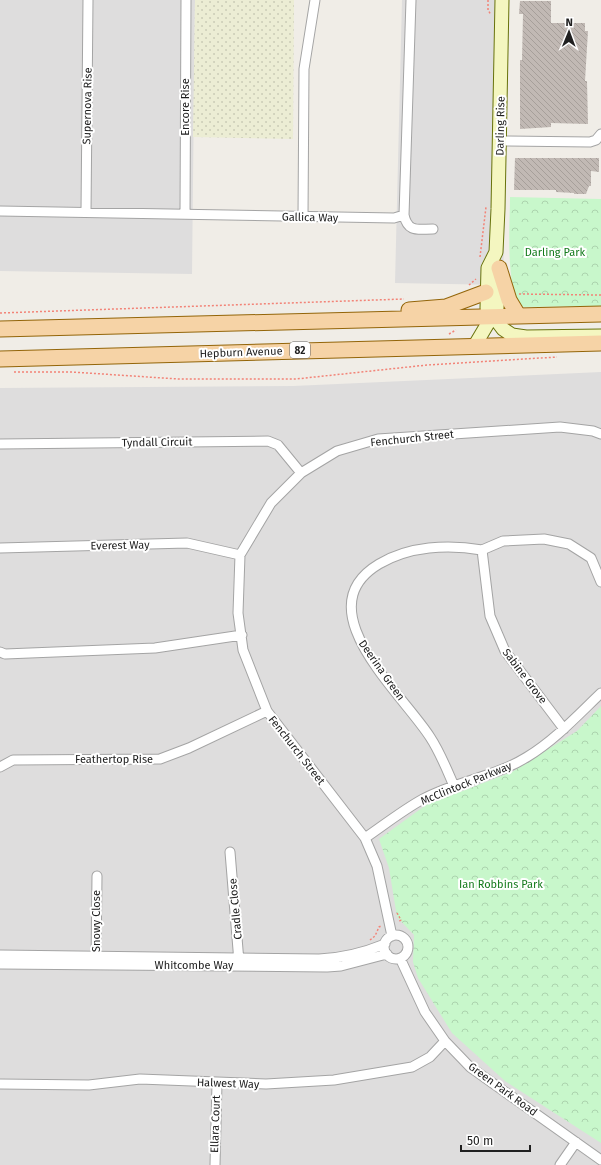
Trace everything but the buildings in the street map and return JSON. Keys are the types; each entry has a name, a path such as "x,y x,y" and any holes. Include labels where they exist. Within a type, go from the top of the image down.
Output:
{"main road":[{"path":"499,268 509,300 518,315"},
{"path":"325,321 345,314 446,307 486,292"},
{"path":"0,329 601,314"},
{"name":"Hepburn Avenue","path":"0,359 475,345 601,343"},
{"path":"4,369 17,365 30,358"}],"street":[{"name":"Supernova Rise","path":"86,212 88,0"},
{"name":"Encore Rise","path":"185,214 186,0"},
{"path":"303,216 304,69 315,0"},
{"path":"412,0 404,215 406,224 411,228 433,229"},
{"name":"Darling Rise","path":"475,345 497,308 499,268 496,252 500,141 502,0"},
{"path":"500,141 590,142 596,140 601,134"},
{"name":"Gallica Way","path":"0,211 394,218 404,215"},
{"name":"Darling Rise","path":"496,252 488,268 486,292 487,308 503,329 512,335 526,337 601,336"},
{"name":"Fenchurch Street","path":"392,936 377,866 365,838 267,711 243,650 238,613 240,555 271,503 301,472 337,451 378,439 560,427 593,431 601,434"},
{"name":"Tyndall Circuit","path":"0,444 268,441 278,446 301,472"},
{"path":"482,550 503,541 544,539 569,544 592,558 601,582"},
{"name":"Everest Way","path":"0,548 187,543 240,555"},
{"name":"Deerina Green","path":"454,786 431,737 368,654 355,631 351,614 351,598 359,582 368,571 389,558 402,553 419,549 465,547 482,550"},
{"name":"Sabine Grove","path":"482,550 490,616 505,651 564,729"},
{"path":"0,652 5,654 155,648 242,635"},
{"name":"McClintock Parkway","path":"365,838 423,799 454,786 491,775 528,757 564,729 601,693"},
{"name":"Feathertop Rise","path":"0,768 13,760 160,759 189,748 267,711"},
{"name":"Cradle Close","path":"230,852 239,962"},
{"name":"Snowy Close","path":"96,961 97,876"},
{"path":"385,944 385,950 391,958 400,958 406,954 408,944 403,938 392,936"},
{"name":"Whitcombe Way","path":"0,964 96,961 239,962 338,958 363,953 385,944 392,936"},
{"name":"Whitcombe Way","path":"239,962 327,967 347,964 387,954"},
{"name":"Whitcombe Way","path":"0,955 96,961"},
{"name":"Green Park Road","path":"400,958 425,1012 446,1041 470,1067 601,1160"},
{"name":"Halwest Way","path":"0,1084 89,1085 140,1079 266,1084 334,1080 412,1067 430,1057 446,1041"},
{"name":"Ellara Court","path":"215,1165 217,1083"},
{"path":"560,1165 576,1142"}],"path":[{"path":"509,300 520,294 601,295"},
{"path":"0,313 408,299"},
{"path":"4,369 178,379 296,379 427,365 562,357"},
{"path":"368,941 375,936 379,927 390,925 401,920 394,909"}],"shaded area":[{"path":"0,0 195,0 192,274 0,271"},
{"path":"402,0 509,0 503,285 395,283"},
{"path":"601,372 601,1165 0,1165 0,388 293,386"}],"green space":[{"path":"195,0 294,0 293,139 193,137"},
{"name":"Darling Park","path":"510,197 601,199 601,306 521,307 516,297 510,270"},
{"name":"Ian Robbins Park","path":"601,706 601,1143 505,1081 452,1033 418,978 413,962 414,935 397,917 389,868 379,839 426,805 512,772 577,731"}]}
